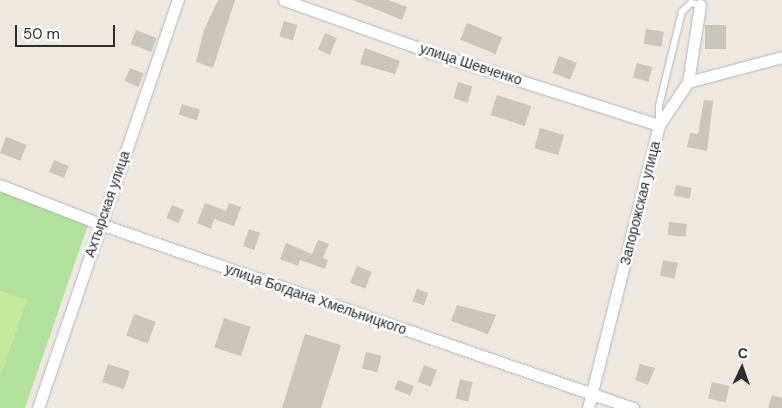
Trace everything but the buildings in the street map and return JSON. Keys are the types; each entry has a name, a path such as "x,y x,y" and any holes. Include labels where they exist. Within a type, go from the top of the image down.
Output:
{"street":[{"name":"Ахтырская улица","path":"38,408 178,0"},
{"name":"улица Шевченко","path":"284,0 430,52 659,125"},
{"name":"Запорожская улица","path":"588,408 594,395 659,125 688,82 700,5"},
{"path":"688,82 782,57"},
{"name":"улица Богдана Хмельницкого","path":"0,185 100,224 633,408"}],"lane":[{"path":"659,125 659,106 682,12 691,3 700,5"}],"green space":[{"path":"0,191 88,225 25,408 0,408"},
{"path":"0,291 27,300 0,377"}]}
